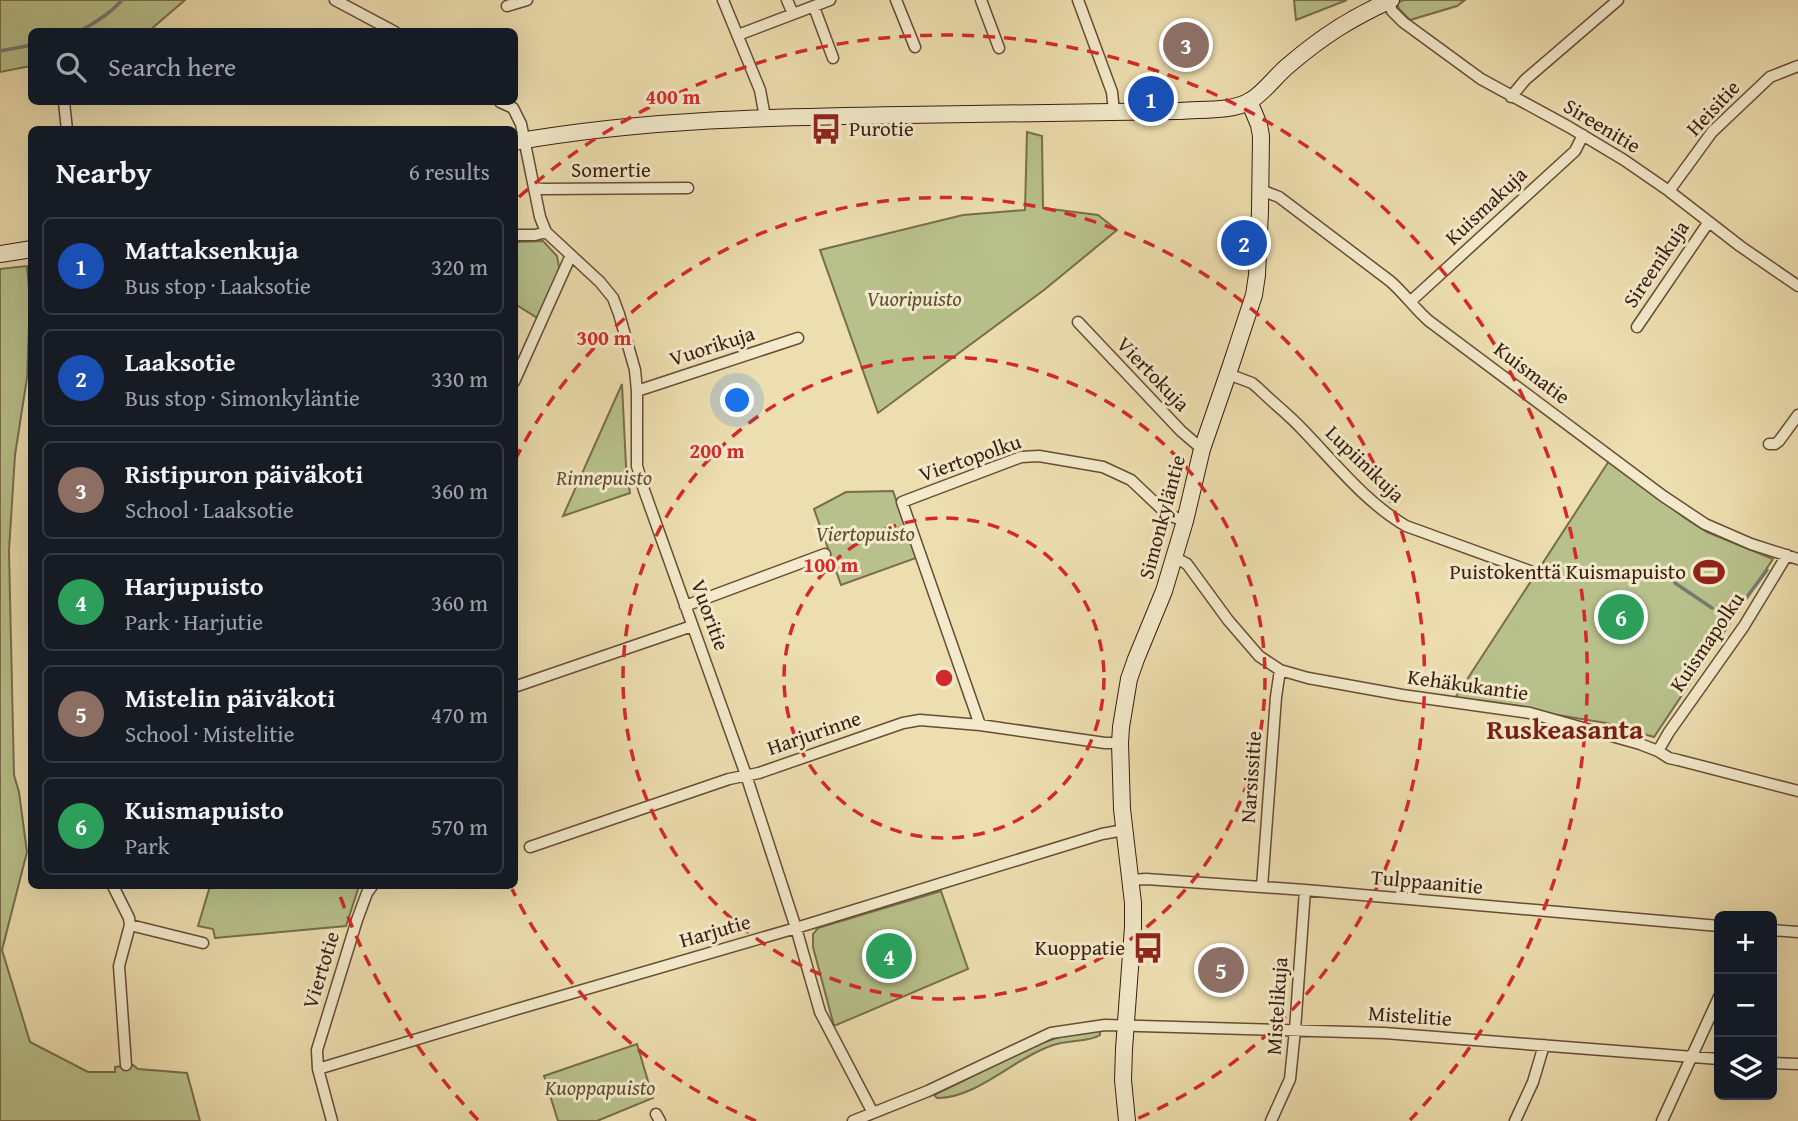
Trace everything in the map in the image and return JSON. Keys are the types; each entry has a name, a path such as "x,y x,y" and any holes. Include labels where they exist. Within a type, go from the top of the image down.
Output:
{"main road":[{"path":"520,142 651,124 765,117 1180,111 1229,107 1249,101 1288,65 1330,32 1390,1"},
{"name":"Simonkyläntie","path":"1126,1121 1123,1080 1133,927 1119,743 1129,680 1157,610 1185,521 1202,449 1254,295 1261,190 1261,136 1249,101"},
{"path":"0,254 28,250"}],"street":[{"path":"335,0 388,28"},
{"path":"507,6 527,0"},
{"path":"723,0 760,90 765,117"},
{"path":"787,0 793,14"},
{"path":"738,35 830,0"},
{"path":"896,0 915,47"},
{"path":"981,0 999,48"},
{"path":"1078,0 1112,92 1114,112"},
{"path":"1511,97 1525,80 1618,0"},
{"name":"Sireenitie","path":"1390,1 1392,10 1412,29 1481,79 1623,160 1798,286"},
{"path":"814,7 833,58"},
{"name":"Heisitie","path":"1669,191 1712,132 1770,77 1798,66"},
{"path":"64,105 67,126"},
{"path":"506,105 513,108 521,124 520,142 546,232 518,235"},
{"name":"Kuismakuja","path":"1410,301 1575,150 1583,135"},
{"name":"Somertie","path":"534,188 688,188"},
{"name":"Kuismatie","path":"1261,190 1279,197 1300,212 1390,281 1429,321 1663,496 1711,527 1751,544 1793,557"},
{"name":"Sireenikuja","path":"1637,327 1708,223"},
{"name":"Vuoritie","path":"546,232 600,282 613,298 619,314 635,370 637,466 746,775 796,928 820,1012 873,1113"},
{"path":"518,373 571,255"},
{"name":"Viertokuja","path":"1078,322 1181,431 1202,449"},
{"name":"Vuorikuja","path":"637,391 798,338"},
{"name":"Lupiinikuja","path":"1228,374 1258,388 1299,426 1368,499 1392,518 1406,526 1531,571"},
{"path":"1769,444 1779,441 1798,415"},
{"name":"Viertopolku","path":"980,725 902,502 1021,457 1039,456 1103,467 1131,480 1168,515 1185,521"},
{"path":"685,606 825,554"},
{"name":"Kehäkukantie","path":"1174,557 1187,564 1228,620 1259,656 1280,670 1308,678 1402,695 1530,713 1658,751 1669,758 1798,791"},
{"name":"Kuismapolku","path":"1658,751 1793,557"},
{"path":"518,686 692,626"},
{"name":"Narsissitie","path":"1262,887 1280,670"},
{"name":"Harjurinne","path":"530,847 729,779 760,773 920,719 1119,743"},
{"name":"Harjutie","path":"318,1069 796,928 1089,838 1124,830"},
{"name":"Tulppaanitie","path":"1131,880 1305,890 1714,926"},
{"path":"114,889 130,925 118,967 126,1065"},
{"name":"Viertotie","path":"318,1069 317,1050 357,920 370,889"},
{"name":"Mistelikuja","path":"1271,1121 1290,1079 1296,1030 1305,890"},
{"path":"130,925 203,943"},
{"path":"1777,930 1798,932"},
{"path":"1662,1121 1714,1008"},
{"path":"853,1121 929,1091 1051,1033 1105,1025 1125,1026"},
{"name":"Mistelitie","path":"1125,1026 1384,1033 1714,1059"},
{"path":"1515,1121 1533,1082 1544,1045"},
{"path":"1777,1063 1798,1064"},
{"path":"318,1069 332,1121"}],"green space":[{"path":"0,0 185,0 152,28 28,28 28,67 0,72"},
{"path":"1294,0 1347,0 1296,20"},
{"path":"1403,0 1465,0 1457,6 1410,20 1399,9 1397,3"},
{"name":"Vuoripuisto","path":"1027,132 1042,136 1043,208 1098,215 1117,230 1044,290 878,413 820,250 963,215 1025,210"},
{"path":"543,241 557,256 560,272 539,319 518,306 518,242"},
{"path":"27,266 28,277 27,378 15,455 9,551 14,775 19,792 27,852 2,950 30,1042 88,1072 115,1072 115,1067 133,1065 138,1069 187,1073 200,1121 0,1121 0,269"},
{"name":"Rinnepuisto","path":"622,384 630,493 563,516"},
{"path":"1609,461 1707,532 1773,559 1654,737 1606,723 1455,698"},
{"name":"Viertopuisto","path":"893,491 916,558 841,585 814,509 846,492"},
{"path":"209,889 358,889 346,926 215,938 213,929 198,926"},
{"path":"941,891 968,969 834,1026 813,947 813,934 818,928"},
{"path":"1100,1031 1100,1035 1093,1038 1061,1043 1044,1049 964,1093 950,1097 935,1096 1038,1044 1063,1036"},
{"name":"Kuoppapuisto","path":"637,1044 653,1098 597,1121 558,1121 544,1076"}],"waterway":[{"path":"85,28 102,18 122,0"},
{"path":"0,51 28,46"},
{"path":"1741,605 1767,570"},
{"path":"1675,583 1712,608"},
{"path":"1709,642 1725,616 1734,615"}],"place":[{"name":"Ristipuron päiväkoti","path":"1186,45"},
{"name":"Mattaksenkuja","path":"1151,99"},
{"name":"Purotie","path":"826,129"},
{"name":"Laaksotie","path":"1244,243"},
{"name":"Puistokenttä Kuismapuisto","path":"1709,572"},
{"name":"Kuismapuisto","path":"1621,617"},
{"name":"Kuoppatie","path":"1148,948"},
{"name":"Harjupuisto","path":"889,956"},
{"name":"Mistelin päiväkoti","path":"1221,970"}],"district":[{"name":"Ruskeasanta","path":"1565,729"}]}
